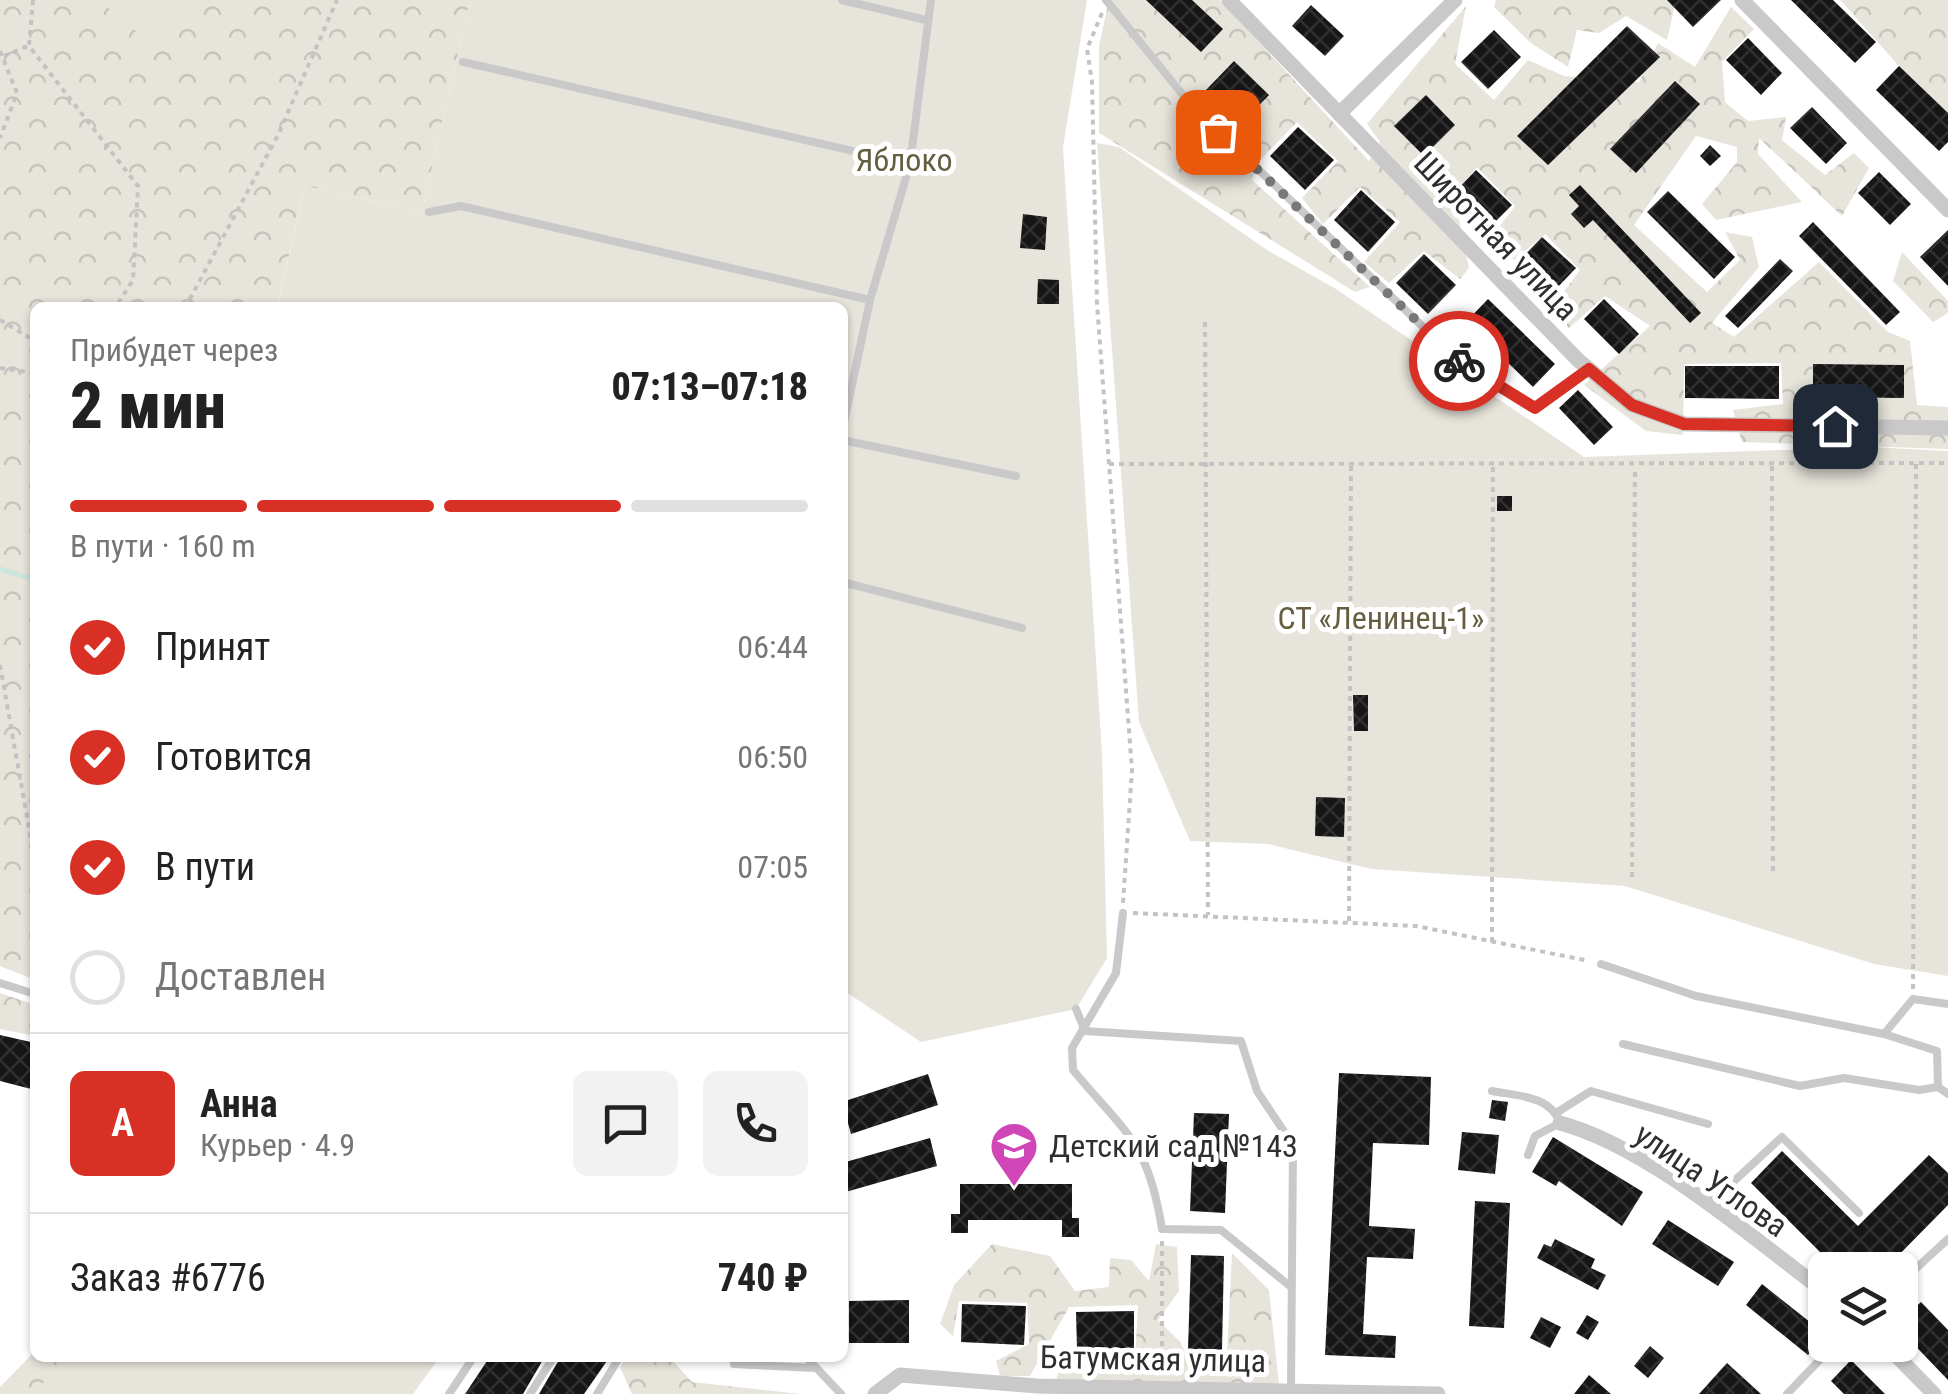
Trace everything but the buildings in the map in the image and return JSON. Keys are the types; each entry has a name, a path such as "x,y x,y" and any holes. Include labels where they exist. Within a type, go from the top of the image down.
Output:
{"street":[{"name":"Широтная улица","path":"1229,0 1589,369 1632,405 1684,424 1948,428"},
{"path":"1338,114 1455,0"},
{"path":"1742,0 1948,210"},
{"name":"улица Углова","path":"1558,1118 1643,1163 1708,1205 1808,1279"},
{"path":"1903,1362 1934,1394"},
{"name":"Батумская улица","path":"875,1394 900,1375 1036,1390 1162,1386 1438,1394"}],"lane":[{"path":"842,0 926,20"},
{"path":"848,404 870,300 910,164 931,0"},
{"path":"1106,2 1190,106 1465,367 1535,408 1589,369"},
{"path":"463,62 910,164"},
{"path":"429,212 461,206 870,300"},
{"path":"848,441 1016,476"},
{"path":"848,584 1022,628"},
{"path":"1123,913 1116,973 1095,1002 1086,1031 1072,1048 1073,1070 1132,1134 1154,1181 1162,1229 1221,1230 1290,1287"},
{"path":"1601,964 1696,996 1884,1034 1937,1051 1938,1087"},
{"path":"0,983 30,992"},
{"path":"1884,1034 1913,998 1948,1004"},
{"path":"1076,1009 1086,1031"},
{"path":"1086,1031 1241,1040 1257,1091 1293,1145 1291,1388"},
{"path":"1622,1044 1800,1086 1844,1078 1919,1090 1938,1087 1948,1094"},
{"path":"1492,1091 1538,1100 1558,1118"},
{"path":"1528,1155 1535,1136 1592,1091 1708,1124"},
{"path":"1708,1205 1782,1136 1859,1213"},
{"path":"1918,1266 1948,1238"},
{"path":"449,1394 470,1362"},
{"path":"530,1394 550,1362"},
{"path":"597,1394 617,1362"},
{"path":"811,1362 841,1394"},
{"path":"1787,1394 1818,1362"},
{"path":"734,1364 815,1368"}],"path":[{"path":"33,0 29,46 138,186 134,280 119,302"},
{"path":"187,302 278,135 337,0"},
{"path":"1106,2 1087,49 1092,82 1097,304 1132,770 1123,913 1416,926 1601,964"},
{"path":"0,138 17,93 2,54 29,46"},
{"path":"0,320 30,338"},
{"path":"1205,322 1208,916"},
{"path":"0,368 30,372"},
{"path":"1349,921 1350,461"},
{"path":"1492,942 1493,462"},
{"path":"1913,998 1916,463"},
{"path":"1109,464 1948,463"},
{"path":"1772,464 1774,872"},
{"path":"1632,877 1635,465"},
{"path":"0,665 30,834"},
{"path":"1162,1229 1162,1386"}],"green space":[{"path":"0,0 470,0 422,212 305,186 278,302 30,302 30,978 0,966"},
{"path":"99,0 184,0 150,43"},
{"name":"Яблоко","path":"470,0 1087,0 1063,147 1102,753 1107,958 1076,1009 921,1042 848,993 848,302 278,302 305,186 422,212"},
{"path":"1109,0 1220,0 1369,161 1380,142 1367,124 1466,6 1455,64 1494,100 1528,60 1564,76 1639,82 1658,43 1695,67 1731,7 1754,29 1722,62 1725,102 1748,121 1786,117 1782,140 1825,175 1854,153 1869,168 1842,216 1759,138 1758,154 1802,202 1716,220 1702,204 1737,162 1737,147 1696,136 1634,225 1707,292 1740,260 1725,232 1752,237 1759,267 1712,323 1734,337 1819,262 1888,332 1910,341 1917,405 1948,407 1948,449 1742,442 1733,410 1783,404 1781,363 1684,364 1683,435 1646,431 1584,385 1650,326 1605,296 1569,328 1551,309 1580,270 1545,234 1514,260 1490,239 1515,206 1477,167 1454,195 1469,268 1460,279 1424,251 1389,283 1364,262 1400,222 1360,187 1323,224 1302,198 1338,161 1297,122 1257,163 1252,180 1370,287 1355,292 1099,133 1099,46"},
{"path":"1496,0 1676,0 1667,40 1626,16 1599,33 1577,30 1568,67 1531,43 1494,7"},
{"path":"1840,0 1948,0 1948,121"},
{"name":"СТ «Ленинец-1»","path":"1097,143 1119,147 1267,250 1336,289 1584,457 1869,447 1948,451 1948,976 1874,964 1625,886 1371,869 1268,844 1190,841 1139,722"},
{"path":"1902,252 1948,301 1948,313 1933,322 1893,281"},
{"path":"0,993 30,1003 30,1035 0,1029"},
{"path":"992,1244 1050,1256 1075,1291 1109,1287 1110,1258 1131,1260 1149,1281 1156,1244 1177,1247 1179,1291 1158,1320 1180,1342 1188,1358 1227,1354 1232,1253 1269,1290 1280,1394 1051,1394 1059,1371 1085,1360 1135,1360 1138,1305 1069,1307 1030,1376 1000,1376 996,1361 1029,1344 1027,1303 959,1301 953,1336 940,1324 954,1285"},
{"path":"30,1356 30,1362 75,1362 70,1394 0,1394 0,1387"},
{"path":"58,1362 436,1362 413,1394 35,1394"},
{"path":"623,1362 674,1362 692,1382 801,1394 632,1394 620,1367"}],"waterway":[{"path":"0,569 30,578"}],"way so far":[{"path":"1218,132 1459,361"}],"place":[{"name":"Детский сад №143","path":"1014,1188"}],"route":[{"path":"1459,361 1535,408 1589,369 1632,405 1684,424 1835,426"}]}
